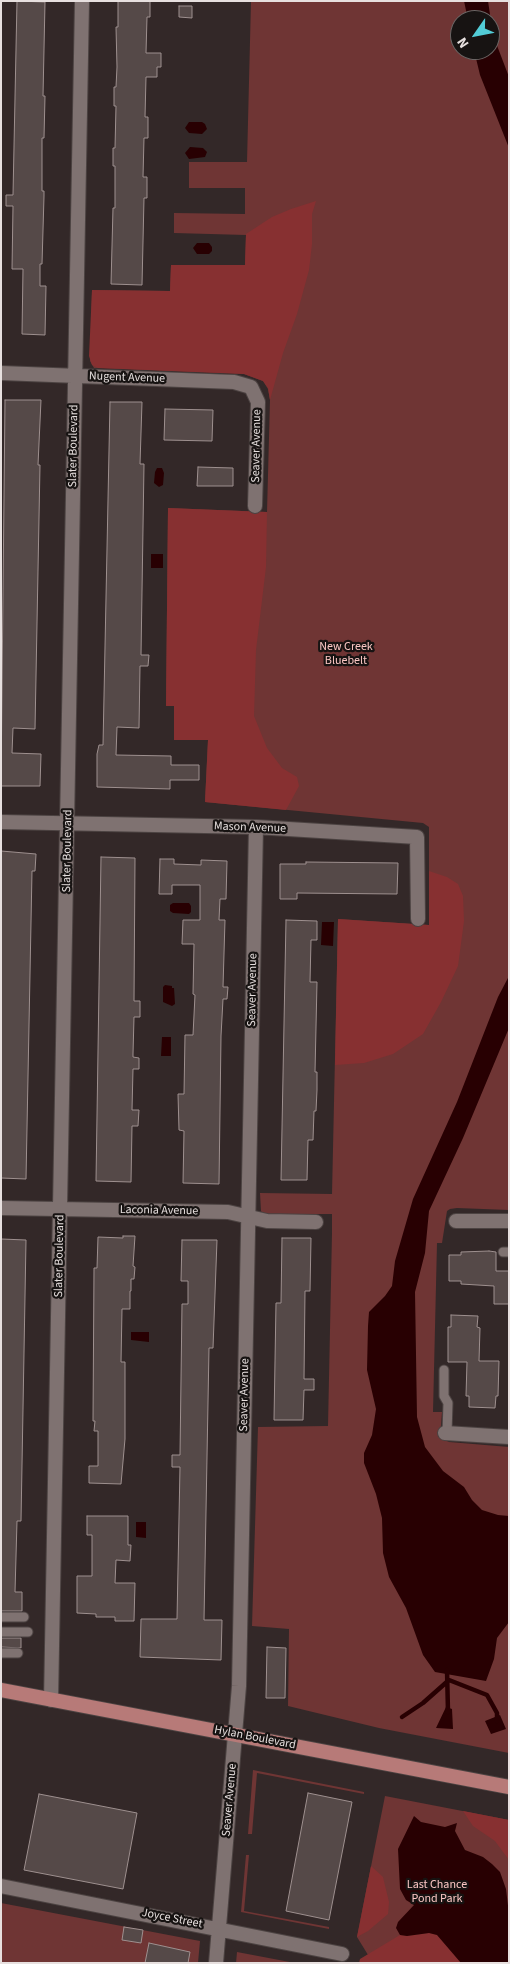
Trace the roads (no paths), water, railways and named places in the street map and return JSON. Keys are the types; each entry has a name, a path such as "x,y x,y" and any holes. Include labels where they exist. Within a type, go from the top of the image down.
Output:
{"main road":[{"name":"Hylan Boulevard","path":"1,1690 504,1786"}],"street":[{"name":"Slater Boulevard","path":"51,1700 82,1"},
{"name":"Nugent Avenue","path":"1,373 234,382 251,387"},
{"name":"Seaver Avenue","path":"251,387 258,402 255,506"},
{"name":"Mason Avenue","path":"1,822 256,827 417,837 418,919"},
{"name":"Seaver Avenue","path":"216,1963 239,1686 256,827"},
{"name":"Laconia Avenue","path":"1,1208 228,1212 267,1221 316,1222"},
{"path":"456,1221 509,1221"},
{"path":"446,1433 509,1437"},
{"name":"Joyce Street","path":"1,1886 220,1928 342,1954"}],"lane":[{"path":"444,1370 444,1396 448,1403 446,1433"},
{"path":"1,1617 24,1617"},
{"path":"1,1632 28,1632"},
{"path":"1,1653 18,1654"}],"waterway":[{"path":"447,1670 448,1712"},
{"path":"402,1717 423,1703 449,1680 487,1695 497,1713 497,1721"}],"park label":[{"name":"New Creek Bluebelt","path":"346,654"},
{"name":"Last Chance Pond Park","path":"437,1892"}]}
